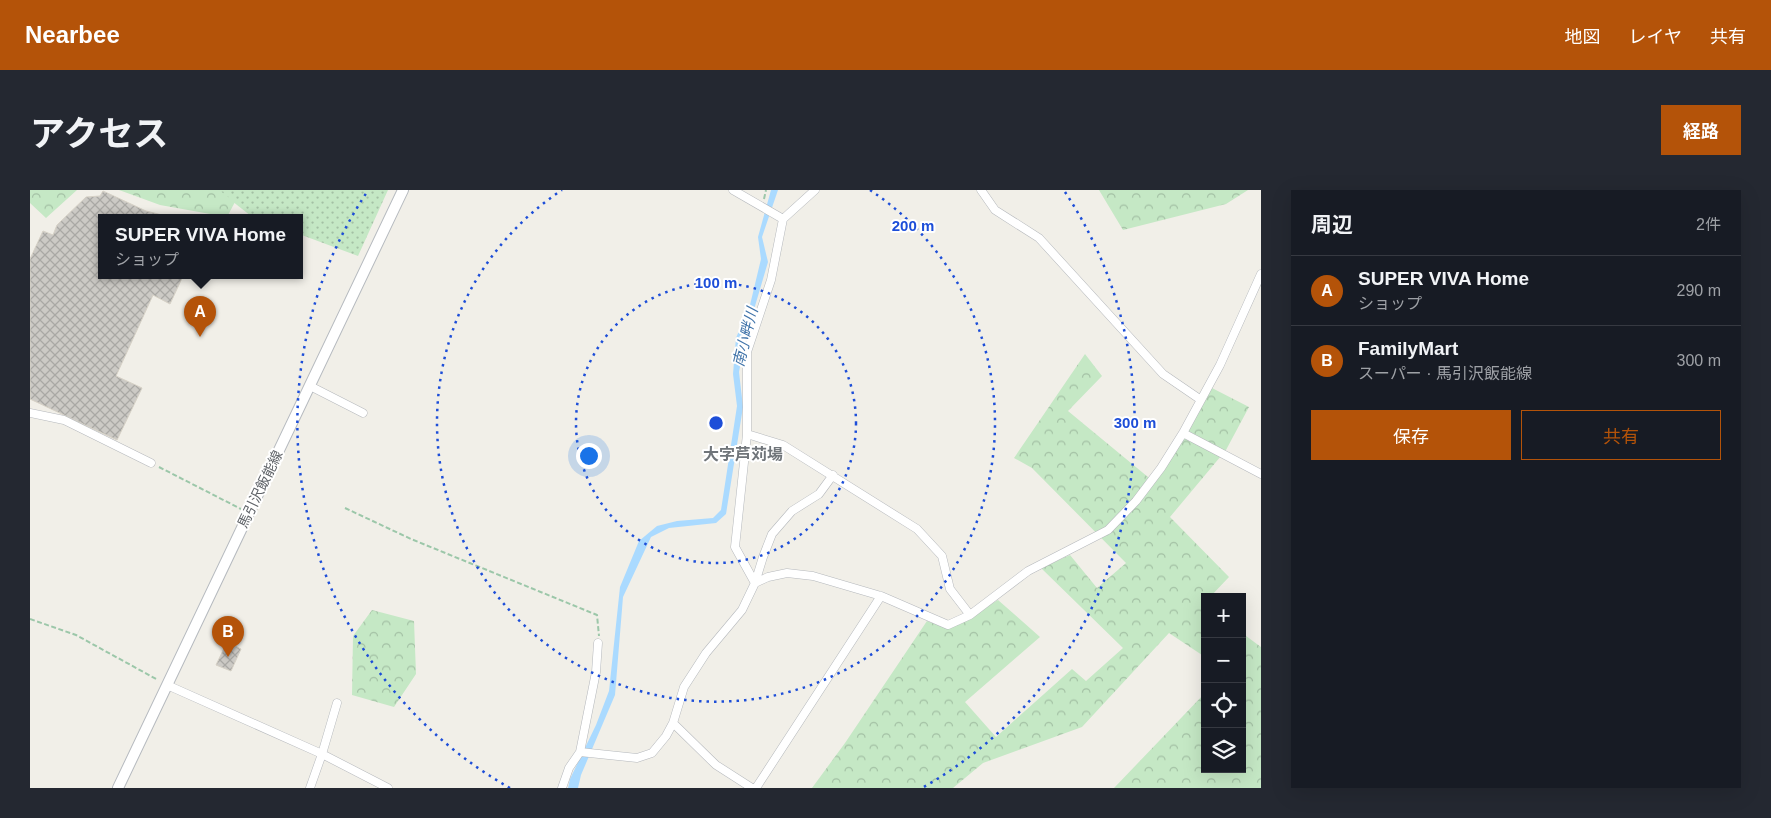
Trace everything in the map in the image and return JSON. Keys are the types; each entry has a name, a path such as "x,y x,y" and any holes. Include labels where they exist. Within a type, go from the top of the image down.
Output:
{"main road":[{"name":"馬引沢飯能線","path":"118,788 403,190"}],"street":[{"path":"733,190 780,217"},
{"path":"755,584 735,547 747,434 747,352 771,280 780,217 815,190"},
{"path":"981,190 995,210 1039,238 1163,374 1200,400"},
{"path":"755,584 768,577 787,573 813,576 881,596 948,625 970,615 1028,570 1108,530 1136,501 1161,468 1184,432 1220,365 1261,274"},
{"path":"310,386 363,413"},
{"path":"30,413 64,420 151,462"},
{"path":"1184,432 1261,474"},
{"path":"747,434 783,444 917,529 942,556 950,589 970,615"},
{"path":"580,752 637,758 652,753 666,736 673,723 684,687 706,653 742,610 755,584 772,534 792,511 819,494 833,475"},
{"path":"756,788 881,596"},
{"path":"562,788 569,768 580,752 596,672 598,643"},
{"path":"167,685 322,754 388,788"},
{"path":"310,788 337,703"},
{"path":"673,723 716,765 752,788"}],"path":[{"path":"151,462 248,513"},
{"path":"345,508 410,539 597,615 598,643"},
{"path":"30,619 76,635 167,685"}],"green space":[{"path":"30,190 77,190 46,218 30,203"},
{"path":"119,190 219,190 235,202 229,214 210,214 160,205"},
{"path":"218,190 388,190 358,256 303,235 303,214 248,214"},
{"path":"1099,190 1248,190 1226,204 1123,230"},
{"path":"1085,354 1102,376 1068,411 1154,482 1212,388 1249,407 1226,450 1170,517 1229,577 1214,593 1201,593 1201,654 1169,633 1082,727 983,763 953,788 812,788 845,743 927,621 949,629 998,600 1040,637 965,702 996,737 1072,669 1086,681 1123,648 1041,568 1070,555 1097,588 1126,563 1032,468 1014,458"},
{"path":"372,610 414,621 416,674 394,707 352,695 353,636"},
{"path":"1246,636 1261,647 1261,788 1114,788 1201,697 1201,773 1246,773"}],"water":[{"name":"南小畔川","path":"771,190 778,190 762,237 768,262 745,340 739,372 743,407 726,514 716,523 669,528 651,537 623,597 615,695 581,775 578,788 568,788 570,779 596,725 609,691 620,587 639,541 657,526 677,521 713,518 721,510 737,406 733,374 736,338 750,305 761,259 758,237"}],"building":[{"path":"103,191 146,211 158,214 98,214 98,279 182,279 170,304 153,295 116,376 142,388 117,440 30,399 30,259 43,231 53,235 57,225 86,197 100,196"},
{"path":"227,642 241,649 231,671 216,665"}],"place":[{"name":"SUPER VIVA Home","path":"200,337"},
{"name":"FamilyMart","path":"228,657"}],"district":[{"name":"大字芦苅場","path":"743,454"}]}
